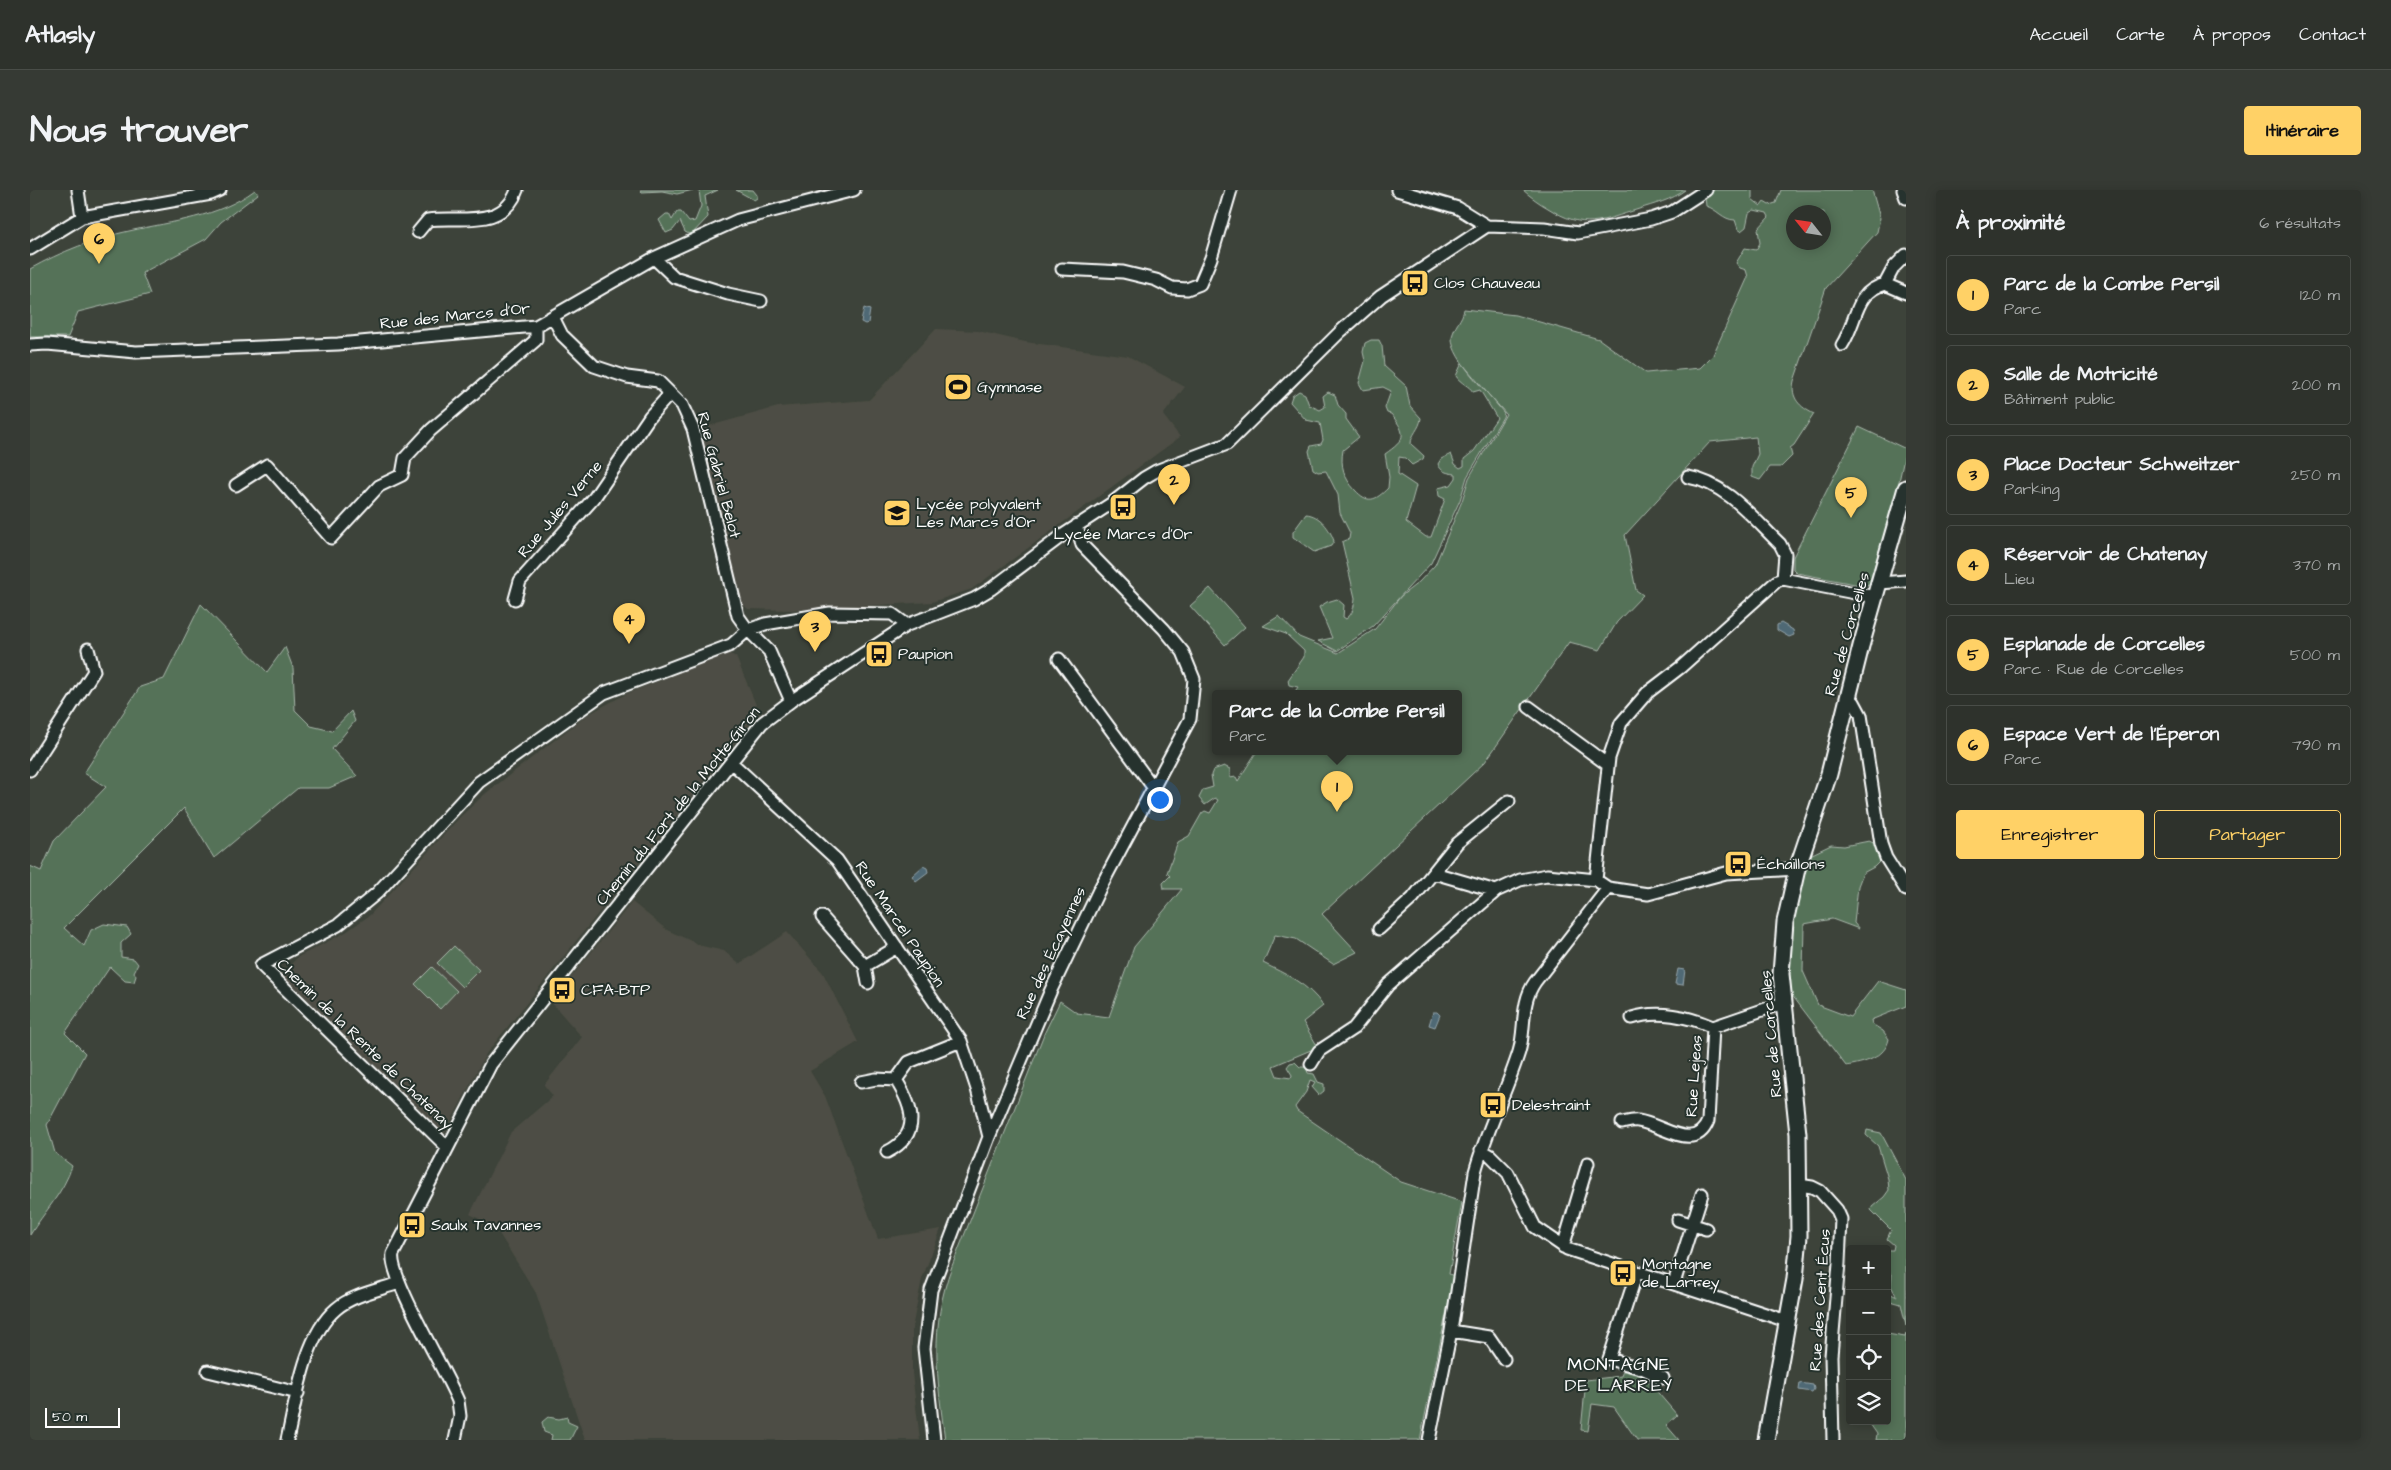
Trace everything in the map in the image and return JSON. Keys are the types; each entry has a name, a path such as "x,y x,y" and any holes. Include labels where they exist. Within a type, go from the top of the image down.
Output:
{"main road":[{"name":"Rue de Corcelles","path":"1766,1440 1798,1251 1798,1134 1783,1003 1783,936 1797,869 1822,800 1847,699 1906,488"}],"street":[{"path":"78,190 82,217"},
{"path":"30,249 82,217 212,194 220,190"},
{"path":"418,232 428,220 473,220 498,212 512,201 517,190"},
{"name":"Rue des Marcs d'Or","path":"30,345 47,344 136,352 338,344 536,326 654,258 738,220 854,190"},
{"path":"1062,269 1123,272 1156,280 1172,288 1187,290 1200,284 1211,258 1231,190"},
{"path":"1397,190 1458,208 1488,226 1544,228 1578,233 1651,220 1672,212 1706,190"},
{"path":"1903,190 1906,198"},
{"name":"Chemin du Fort de la Motte-Giron","path":"454,1440 460,1416 458,1401 399,1283 391,1260 392,1254 491,1064 762,723 791,701 907,625 974,599 991,589 1076,525 1156,471 1226,444 1341,331 1381,296 1488,226"},
{"path":"1885,284 1894,268 1906,255"},
{"path":"654,258 674,277 728,294 760,301"},
{"path":"1842,345 1850,331 1864,295 1871,288 1885,284 1906,293"},
{"name":"Rue Gabriel Belot","path":"552,317 562,335 594,366 627,377 658,381 682,405 692,429 738,616 748,630 769,651 791,701"},
{"path":"236,485 267,465 331,538 379,486 402,475 405,458 431,430 536,340 536,326"},
{"name":"Rue Jules Verne","path":"515,599 520,581 594,498 650,416 670,394"},
{"path":"1688,477 1699,479 1724,492 1780,544 1785,554 1783,579"},
{"name":"Rue des Écayennes","path":"934,1440 924,1348 931,1290 989,1137 1051,990 1099,890 1190,719 1194,679 1183,652 1164,629 1082,545 1076,525"},
{"path":"1596,880 1608,765 1618,729 1639,701 1735,620 1771,586 1783,579 1877,590 1906,581"},
{"path":"748,630 764,624 830,613 892,614 907,625"},
{"name":"Chemin de la Rente de Chatenay","path":"447,1147 261,965 344,920 377,893 479,782 604,693 731,645 748,630"},
{"path":"30,770 94,671 88,650"},
{"path":"1059,659 1153,787"},
{"path":"1847,699 1854,702 1861,715 1881,844 1890,864 1906,890"},
{"path":"1529,707 1608,765"},
{"name":"Rue Marcel Paupion","path":"732,762 837,860 897,947 961,1041 978,1089 989,1137"},
{"path":"1379,929 1413,898 1457,843 1510,801"},
{"path":"1311,1064 1319,1051 1354,1028 1388,985 1496,891 1520,880 1539,876 1565,876 1596,880 1608,888 1648,894 1726,873 1797,869"},
{"path":"1434,873 1496,891"},
{"path":"1429,1440 1451,1331 1475,1172 1481,1150 1518,1053 1526,1002 1530,990 1608,888"},
{"path":"822,917 865,966 868,983"},
{"path":"865,966 897,947"},
{"path":"1632,1018 1649,1013 1697,1019 1713,1026 1783,1003"},
{"name":"Rue Lejeas","path":"1622,1123 1638,1120 1687,1137 1696,1137 1701,1134 1708,1121 1713,1026"},
{"path":"896,1080 909,1062 961,1041"},
{"path":"861,1082 876,1079 896,1080"},
{"path":"888,1152 906,1138 910,1125 911,1110 908,1099 896,1080"},
{"path":"1481,1150 1490,1155 1508,1173 1535,1226 1563,1247 1787,1321"},
{"path":"1563,1247 1588,1163"},
{"name":"Rue des Cent Écus","path":"1799,1186 1812,1187 1820,1191 1837,1210 1841,1218 1840,1263 1831,1356 1833,1440"},
{"path":"1674,1283 1702,1194"},
{"path":"1678,1220 1706,1229"},
{"path":"1637,1272 1609,1359 1644,1369 1663,1378"},
{"path":"287,1440 313,1342 324,1321 336,1308 348,1301 399,1283"},
{"path":"1451,1331 1489,1337 1504,1359"},
{"path":"208,1371 298,1393"}],"shaded area":[{"name":"Lycée polyvalent Les Marcs d'Or","path":"936,329 978,331 1025,342 1128,356 1185,387 1163,415 1180,437 972,589 932,602 793,610 748,609 741,603 698,429 778,407 869,400"},
{"path":"728,653 736,657 759,712 486,1054 445,1133 438,1135 278,977 298,957 346,932 370,915 461,816 485,794 587,715 626,694"},
{"path":"632,902 667,930 702,946 724,951 739,964 787,932 823,973 858,1042 810,1071 825,1096 878,1239 941,1229 922,1279 912,1328 912,1373 920,1440 585,1440 536,1293 495,1227 470,1214 511,1132 553,1096 544,1085 582,1037 551,1002"}],"green space":[{"path":"255,190 258,194 221,222 206,239 142,273 150,294 78,312 68,337 30,337 30,269 66,251 91,242 129,231 210,213 226,207"},
{"path":"640,190 693,190 677,194 662,191 642,192"},
{"path":"699,190 718,190 705,196 708,217 691,235 685,232 680,221 673,230 666,233 659,220 666,214 669,214 672,220 677,212 681,212 689,222 695,221 701,206"},
{"path":"736,190 753,190 757,198 754,200"},
{"path":"1523,190 1685,190 1663,201 1614,217 1593,222 1583,222 1561,215 1538,202"},
{"path":"1714,190 1752,190 1752,199 1761,206 1764,202 1769,205 1776,203 1781,190 1872,190 1880,218 1877,232 1826,288 1794,381 1793,392 1797,401 1814,414 1794,445 1790,448 1792,456 1781,467 1770,467 1760,480 1752,477 1752,467 1758,454 1756,437 1710,442 1625,535 1636,590 1643,595 1617,622 1600,650 1569,642 1485,762 1322,914 1357,952 1333,964 1296,939 1275,935 1263,963 1304,986 1323,1006 1303,1022 1318,1047 1273,1066 1277,1076 1291,1078 1292,1075 1287,1067 1290,1063 1295,1062 1300,1067 1306,1067 1308,1073 1314,1074 1318,1082 1324,1084 1324,1091 1319,1095 1312,1087 1315,1082 1310,1080 1306,1092 1295,1107 1297,1111 1401,1182 1462,1202 1449,1274 1454,1276 1420,1440 945,1440 939,1395 937,1353 940,1310 945,1289 952,1266 1044,1034 1060,1001 1077,1013 1109,1017 1134,947 1182,889 1164,889 1163,883 1170,876 1167,873 1178,842 1189,836 1202,813 1205,811 1210,813 1218,800 1215,798 1205,805 1199,798 1203,790 1213,787 1211,775 1213,770 1224,766 1230,769 1230,778 1236,777 1238,781 1254,755 1462,755 1462,690 1296,690 1298,687 1289,685 1288,680 1304,657 1304,651 1286,634 1263,626 1279,616 1299,637 1338,653 1375,629 1401,596 1419,582 1435,565 1462,501 1469,478 1506,414 1465,367 1453,347 1453,334 1464,309 1515,315 1599,339 1646,373 1700,368 1713,355 1748,277 1746,270 1740,268 1736,263 1745,248 1756,250 1760,243 1758,229 1769,217 1767,213 1754,210 1749,213 1746,227 1741,231 1738,229 1735,220 1727,218 1706,206 1705,197"},
{"path":"1371,340 1379,340 1382,346 1384,366 1406,386 1410,406 1421,418 1412,437 1411,444 1424,456 1423,459 1412,465 1405,458 1399,457 1398,474 1416,486 1406,522 1426,537 1431,537 1445,499 1439,496 1438,488 1451,485 1456,478 1456,474 1445,472 1438,464 1441,459 1451,454 1455,464 1460,468 1464,466 1464,459 1474,451 1497,418 1480,390 1473,392 1456,376 1462,363 1504,413 1467,477 1460,500 1431,563 1373,626 1337,651 1318,641 1332,638 1319,607 1337,599 1344,605 1343,617 1346,619 1353,610 1355,598 1342,542 1349,539 1350,533 1340,513 1338,495 1326,471 1318,472 1313,469 1309,451 1311,446 1321,444 1323,440 1320,423 1306,420 1290,402 1292,396 1299,391 1305,394 1309,405 1320,410 1325,407 1323,396 1328,392 1335,395 1338,405 1346,414 1346,419 1359,437 1343,450 1342,461 1348,481 1355,490 1368,499 1379,496 1388,488 1389,477 1385,454 1397,445 1402,437 1402,432 1385,408 1391,391 1383,387 1363,390 1359,383 1365,361 1363,352 1365,343"},
{"path":"1859,427 1906,449 1895,500 1869,584 1865,586 1797,573 1793,569 1793,557"},
{"path":"1306,514 1316,517 1327,527 1334,541 1331,546 1314,552 1293,537 1293,532"},
{"path":"1210,588 1245,627 1225,645 1190,606"},
{"path":"201,604 267,672 285,647 293,668 295,710 311,726 332,731 351,711 355,721 332,749 357,776 329,788 298,788 214,858 184,808 64,928 84,946 91,930 104,924 127,927 131,934 121,943 121,957 134,959 138,964 134,972 136,976 134,982 125,981 110,967 65,1033 85,1053 47,1125 55,1153 72,1166 64,1185 30,1235 30,866 41,871 54,841 106,787 84,773 140,687 164,679"},
{"path":"1869,841 1882,847 1881,860 1874,867 1863,873 1858,886 1854,923 1859,929 1832,919 1804,924 1803,971 1818,1005 1850,1017 1878,981 1906,990 1906,1006 1871,1020 1872,1024 1883,1031 1889,1039 1883,1051 1866,1061 1846,1066 1785,986 1790,971 1792,916 1808,856 1831,845 1844,846"},
{"path":"454,946 479,970 462,987 437,963"},
{"path":"432,967 457,991 440,1009 415,984"},
{"path":"1867,1130 1881,1133 1906,1180 1906,1326 1901,1304 1891,1301 1891,1294 1897,1297 1891,1286 1891,1250 1893,1250 1894,1245 1887,1239 1891,1230 1871,1210 1889,1190 1888,1179 1878,1146 1866,1135"},
{"path":"1906,1334 1906,1440 1876,1440 1877,1434 1871,1425 1891,1425 1891,1335 1905,1337"},
{"path":"1631,1370 1641,1373 1677,1415 1666,1425 1679,1440 1637,1440 1614,1407 1592,1404 1588,1431 1581,1430 1586,1380 1621,1376 1623,1371"},
{"path":"548,1417 559,1419 567,1417 568,1422 577,1426 570,1440 551,1440 552,1435 544,1432 542,1422"}],"water":[{"path":"864,308 870,310 868,323 865,324 861,322"},
{"path":"1781,623 1793,630 1794,635 1789,637 1777,630 1777,625"},
{"path":"923,866 927,868 928,872 916,881 912,876"},
{"path":"1678,969 1685,970 1683,985 1675,984"},
{"path":"1433,1012 1437,1012 1440,1015 1435,1027 1429,1025"},
{"path":"1800,1383 1813,1385 1814,1389 1812,1392 1799,1390"}],"place":[{"name":"Espace Vert de l'Éperon","path":"99,264"},
{"name":"Clos Chauveau","path":"1415,283"},
{"name":"Gymnase","path":"958,387"},
{"name":"Salle de Motricité","path":"1174,505"},
{"name":"Lycée Marcs d'Or","path":"1123,507"},
{"name":"Lycée polyvalent Les Marcs d'Or","path":"897,513"},
{"name":"Esplanade de Corcelles","path":"1851,518"},
{"name":"Réservoir de Chatenay","path":"629,644"},
{"name":"Place Docteur Schweitzer","path":"815,652"},
{"name":"Paupion","path":"879,654"},
{"name":"Parc de la Combe Persil","path":"1337,812"},
{"name":"Échaillons","path":"1738,864"},
{"name":"CFA-BTP","path":"562,990"},
{"name":"Delestraint","path":"1493,1105"},
{"name":"Saulx Tavannes","path":"412,1225"},
{"name":"Montagne de Larrey","path":"1623,1273"}],"district":[{"name":"MONTAGNE DE LARREY","path":"1619,1374"}]}
